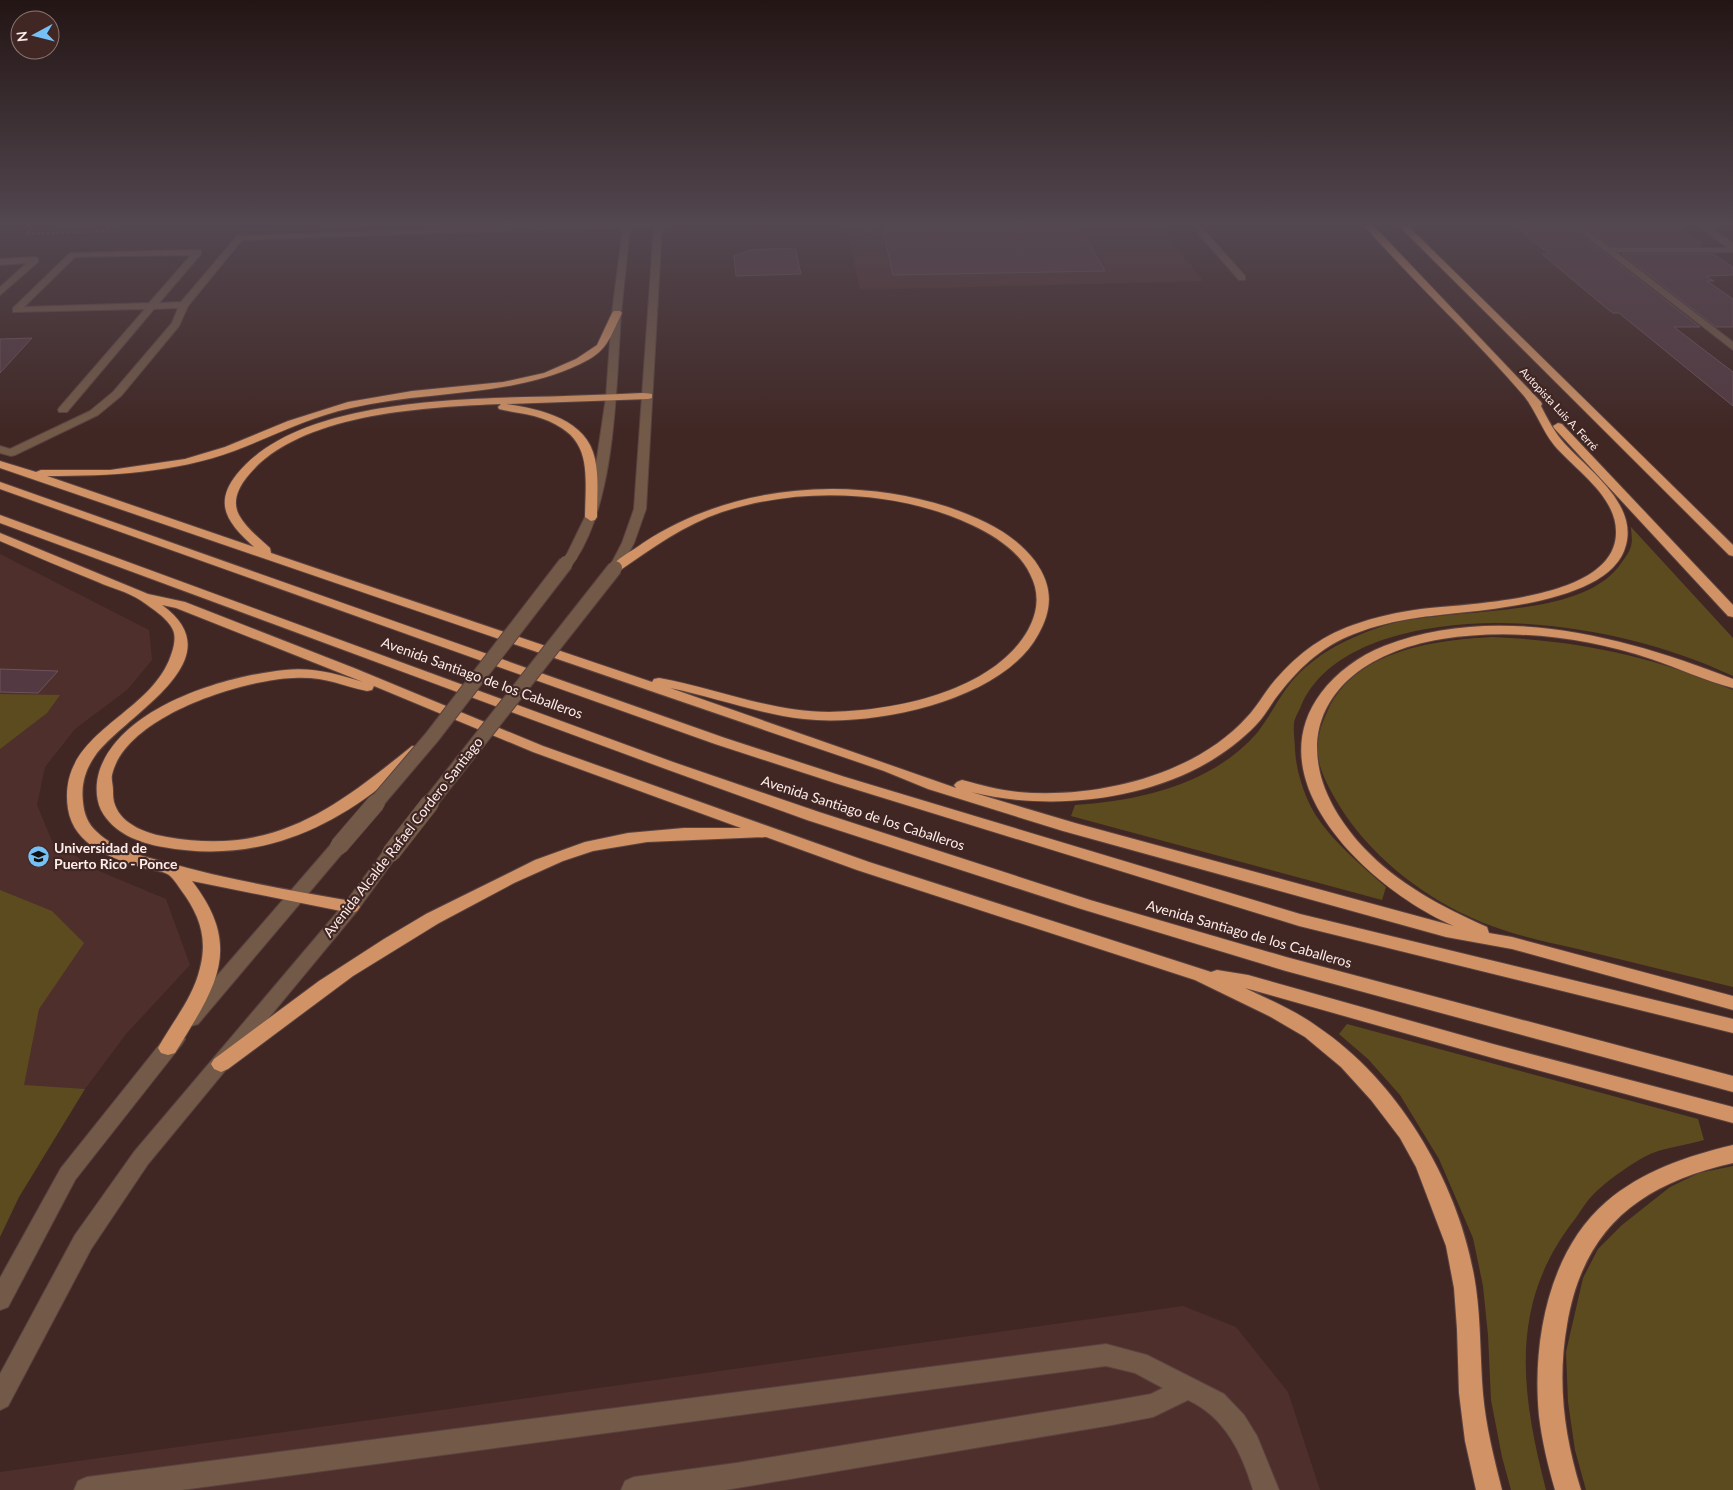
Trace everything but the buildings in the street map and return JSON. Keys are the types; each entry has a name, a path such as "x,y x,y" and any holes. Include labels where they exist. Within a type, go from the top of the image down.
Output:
{"highway":[{"name":"Autopista Luis A. Ferré","path":"1431,293 1733,613"},
{"name":"Autopista Luis A. Ferré","path":"1469,293 1733,552"},
{"path":"26,472 110,472 186,462 230,449 300,420 348,405 412,394 489,387 547,375 579,361 601,347 617,313"},
{"path":"271,556 243,530 231,515 231,496 238,481 261,456 295,436 345,418 407,406 648,396"},
{"path":"889,768 987,792 1026,797 1094,793 1140,785 1185,768 1226,746 1252,721 1294,666 1315,647 1330,638 1362,626 1402,616 1536,598 1570,587 1596,574 1616,555 1622,537 1615,507 1600,487 1551,434 1531,398"},
{"path":"467,403 530,413 548,418 571,430 584,443 588,453 591,517"},
{"path":"0,464 889,768 934,786 1069,827 1446,931 1512,943 1733,1003"},
{"name":"Avenida Santiago de los Caballeros","path":"0,485 720,741 840,780 1299,920 1733,1026"},
{"path":"615,568 658,537 698,516 722,508 768,497 791,495 876,495 928,504 948,510 972,520 1003,537 1031,565 1041,582 1044,596 1043,613 1030,643 999,672 983,681 930,700 880,711 852,715 804,715 725,699 685,686 621,676"},
{"name":"Avenida Santiago de los Caballeros","path":"0,519 668,765 822,819 1084,904 1286,964 1733,1084"},
{"path":"1704,524 1733,539"},
{"path":"0,537 144,598 180,606 538,749 863,866 1201,975 1283,1015 1312,1032 1348,1062 1378,1094 1407,1132 1425,1164 1443,1206 1457,1246 1465,1288 1469,1329 1471,1393 1477,1441 1488,1490"},
{"path":"144,598 174,622 180,632 180,650 171,671 163,683 136,710 105,733 93,746 82,763 76,781 75,809 85,831 109,850 126,857 175,871 294,897 351,907"},
{"path":"1512,943 1462,923 1418,900 1377,869 1343,835 1329,814 1317,790 1309,766 1307,740 1312,719 1322,700 1343,676 1361,662 1380,652 1426,638 1476,632 1534,633 1620,646 1670,660 1733,684"},
{"path":"409,696 318,674 284,674 236,682 201,693 152,719 116,751 104,774 104,795 111,814 131,832 146,838 186,846 227,845 272,839 302,828 352,802 432,737"},
{"path":"221,1064 331,981 391,942 528,868 558,856 583,849 652,835 691,832 771,833"},
{"path":"168,1048 197,1001 208,970 211,954 211,931 206,917 199,903 175,871"},
{"path":"1201,975 1248,982 1493,1051 1733,1115"},
{"path":"1568,1490 1555,1443 1550,1398 1550,1353 1558,1308 1567,1279 1583,1244 1602,1221 1627,1198 1653,1180 1682,1168 1733,1154"}],"street":[{"path":"34,293 16,310 184,305"},
{"path":"63,410 163,293"},
{"path":"0,450 12,453 56,432 106,404 126,386 176,324 184,305 194,293"},
{"path":"0,1300 68,1174 168,1048 294,897 432,737 572,556 591,517 603,458 611,398 619,293"},
{"name":"Avenida Alcalde Rafael Cordero Santiago","path":"0,1398 83,1242 141,1158 351,907 391,853 615,568 628,543 640,509 654,293"},
{"path":"1663,293 1733,346"},
{"path":"87,1490 1106,1355 1139,1362 1218,1404 1245,1436 1260,1468 1266,1490"},
{"path":"634,1490 736,1483 1112,1414 1153,1405 1188,1388"}],"shaded area":[{"path":"1631,527 1733,638 1733,676 1665,649 1628,639 1551,626 1475,623 1419,630 1379,641 1341,660 1311,688 1294,723 1296,758 1301,783 1311,807 1329,833 1386,887 1382,900 1071,816 1075,805 1099,803 1149,794 1174,787 1219,765 1239,751 1257,733 1295,677 1329,650 1355,637 1383,626 1410,620 1546,604 1577,595 1603,581 1622,562 1629,552 1632,541"},
{"name":"Universidad de Puerto Rico - Ponce","path":"0,554 149,630 152,660 127,690 75,729 45,767 37,805 52,841 99,871 166,899 190,965 126,1034 63,1122 0,1178"},
{"path":"1493,637 1556,642 1615,652 1673,668 1733,690 1733,987 1537,940 1483,923 1451,908 1414,884 1380,855 1351,823 1339,805 1321,770 1318,748 1322,724 1328,710 1341,690 1357,674 1377,661 1399,652 1446,641"},
{"path":"0,694 60,695 47,713 0,749"},
{"path":"0,890 52,911 84,943 39,1009 24,1085 85,1089 19,1197 0,1237"},
{"path":"1347,1024 1698,1119 1704,1140 1652,1153 1621,1171 1595,1192 1553,1251 1539,1283 1530,1316 1526,1350 1527,1384 1537,1454 1546,1490 1511,1490 1502,1457 1491,1400 1488,1335 1483,1286 1473,1238 1439,1159 1400,1095 1368,1059 1339,1034"},
{"path":"1733,1166 1733,1490 1586,1490 1575,1450 1568,1402 1566,1352 1583,1278 1598,1249 1622,1225 1670,1187 1699,1173"},
{"path":"1183,1306 1236,1327 1288,1392 1320,1490 0,1490 0,1472"}],"place":[{"name":"Universidad de Puerto Rico - Ponce","path":"38,856"}]}
